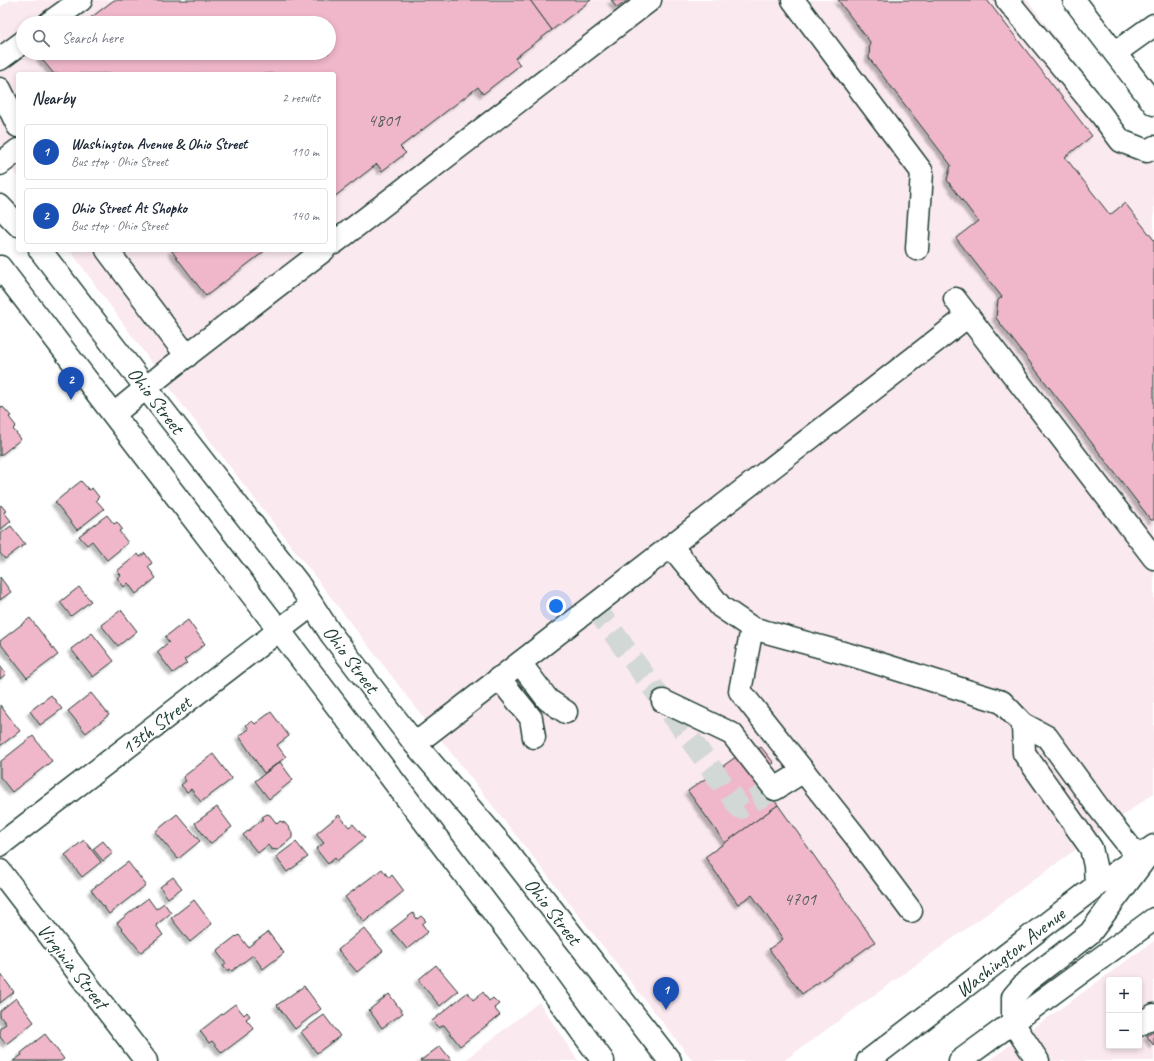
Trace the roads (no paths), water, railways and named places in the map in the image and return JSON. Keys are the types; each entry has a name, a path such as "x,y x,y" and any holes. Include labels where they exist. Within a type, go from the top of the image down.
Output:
{"street":[{"path":"58,16 80,0"},
{"path":"336,241 650,0"},
{"path":"793,0 922,172 917,249"},
{"path":"1007,0 1100,113 1121,141 1147,151 1154,147"},
{"path":"1074,0 1154,104"},
{"path":"1115,53 1154,25"},
{"path":"0,59 16,47"},
{"path":"0,89 16,122"},
{"path":"0,164 16,152"},
{"path":"0,206 16,224"},
{"name":"Ohio Street","path":"42,252 298,583 331,634 415,744 506,850 670,1061"},
{"path":"109,252 187,356"},
{"path":"114,414 321,252"},
{"name":"Ohio Street","path":"0,267 279,630 534,966 603,1061"},
{"path":"955,299 1154,558"},
{"path":"415,744 968,316"},
{"path":"671,546 722,607 752,628 858,657 1002,702 1023,724 1047,737 1098,807 1148,850 1090,933 1026,982 1013,997 1013,1023 1038,1061"},
{"name":"13th Street","path":"0,845 312,605"},
{"path":"752,628 740,691 804,771 911,911"},
{"path":"499,678 531,718 534,738 540,723 553,713 566,712 548,700 520,662"},
{"path":"663,701 732,734 774,789 804,771"},
{"path":"1023,724 1024,753 1091,848 1095,866 1096,886"},
{"name":"Washington Avenue","path":"868,1061 1096,886 1148,850"},
{"name":"Virginia Street","path":"0,871 146,1061"},
{"path":"1129,937 1154,902"},
{"path":"960,1061 1129,937 1152,924"},
{"path":"1142,1023 1154,1015"}],"tunnel":[{"path":"594,606 740,808 775,789"}],"place":[{"name":"Ohio Street At Shopko","path":"71,400"},
{"name":"Washington Avenue & Ohio Street","path":"666,1010"}]}
